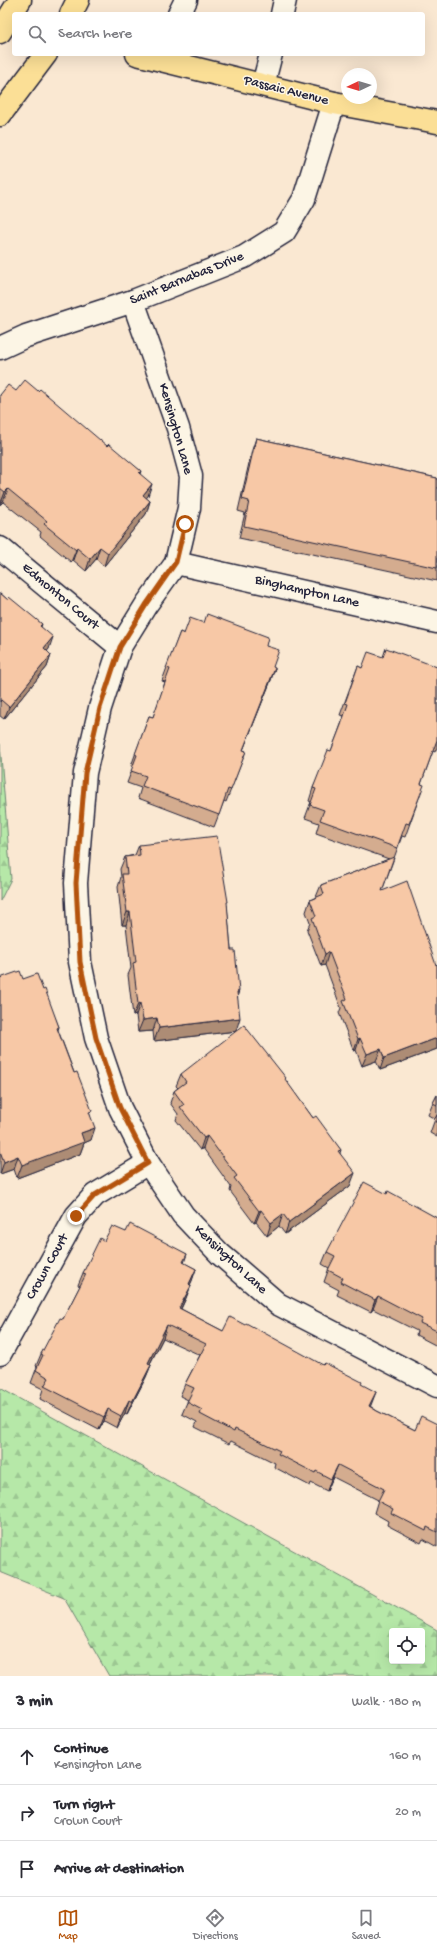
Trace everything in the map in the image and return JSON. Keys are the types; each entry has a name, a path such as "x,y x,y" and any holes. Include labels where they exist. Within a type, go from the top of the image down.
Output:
{"main road":[{"path":"12,12 20,0"},
{"path":"72,12 78,0"},
{"path":"5,24 12,13"},
{"path":"0,115 44,56"},
{"name":"Passaic Avenue","path":"150,56 334,103 437,122"}],"street":[{"path":"180,12 186,0"},
{"path":"263,85 270,56"},
{"name":"Saint Barnabas Drive","path":"0,348 26,336 133,301 244,257 284,232 304,199 334,103"},
{"name":"Kensington Lane","path":"133,301 178,428 191,476 189,508 176,562 146,605 120,647 100,708 85,773 76,883 80,962 96,1038 120,1108 148,1163 183,1215 220,1254 278,1304 437,1386"},
{"name":"Edmonton Court","path":"0,548 120,647"},
{"name":"Binghampton Lane","path":"176,562 437,622"},
{"name":"Crown Court","path":"0,1354 76,1216 95,1195 148,1163"}],"green space":[{"path":"0,744 11,879 0,901"},
{"path":"0,1388 437,1630 437,1676 109,1676 64,1598 0,1572"}],"building":[{"path":"25,380 38,391 40,389 107,446 109,444 141,471 139,473 152,484 143,495 150,501 108,553 100,547 90,559 77,548 76,550 44,524 47,521 8,489 5,492 0,488 0,395 8,385 16,391"},
{"path":"256,438 437,478 437,568 244,526 249,501 242,499"},
{"path":"0,593 8,600 9,597 42,624 40,626 53,637 44,648 51,655 9,707 1,700 0,702"},
{"path":"207,614 268,637 266,646 279,650 273,667 275,668 243,750 246,751 231,790 228,789 219,815 142,786 146,776 131,771 137,755 135,754 149,716 153,717 170,669 166,668 180,632 184,634 190,618 204,623"},
{"path":"386,648 437,667 437,740 421,784 424,785 409,824 406,823 397,848 320,820 324,810 310,805 316,789 313,788 328,750 331,751 341,725 348,704 345,703 358,666 362,668 368,652 383,657"},
{"path":"217,836 228,902 231,950 235,950 240,1018 159,1028 157,1018 143,1020 140,1003 138,1004 133,963 136,962 130,912 127,912 122,874 127,874 125,857 140,855 139,845"},
{"path":"394,857 382,891 407,881 436,965 437,964 437,1038 384,1058 381,1049 367,1054 360,1038 358,1039 343,1001 347,999 329,952 325,954 312,918 316,916 310,900 324,894 321,885"},
{"path":"20,971 23,979 37,974 43,990 45,989 59,1027 57,1028 74,1073 77,1072 92,1111 89,1112 95,1128 81,1133 84,1142 22,1165 18,1156 4,1162 0,1151 0,978"},
{"path":"244,1025 286,1078 285,1079 313,1118 316,1116 341,1150 338,1151 355,1173 289,1222 283,1214 271,1223 261,1210 259,1211 234,1178 237,1176 207,1136 204,1138 180,1107 184,1105 174,1091 186,1082 181,1074"},
{"path":"437,1095 437,1105 433,1103"},
{"path":"437,1115 437,1122 434,1120"},
{"path":"364,1182 387,1194 388,1191 437,1218 437,1331 420,1323 422,1319 378,1296 375,1300 341,1282 343,1278 328,1270 335,1256 327,1252"},
{"path":"130,1224 187,1254 183,1262 196,1269 189,1284 191,1286 179,1308 223,1331 230,1317 245,1325 246,1323 323,1365 325,1363 362,1382 361,1384 376,1392 369,1406 415,1430 421,1416 437,1424 437,1532 427,1527 426,1531 391,1513 393,1509 378,1501 384,1489 338,1465 331,1479 316,1471 315,1473 278,1454 280,1451 235,1429 234,1432 200,1414 202,1410 187,1402 194,1388 185,1384 206,1344 167,1325 148,1363 151,1365 132,1402 129,1400 121,1416 108,1409 104,1417 44,1386 49,1378 36,1370 43,1355 41,1354 60,1318 63,1319 86,1274 83,1273 100,1238 104,1241 112,1226 126,1232"}],"route":[{"path":"76,1216 95,1195 148,1163 120,1108 96,1038 80,962 76,883 85,773 100,708 120,647 146,605 176,562 185,524"}]}
